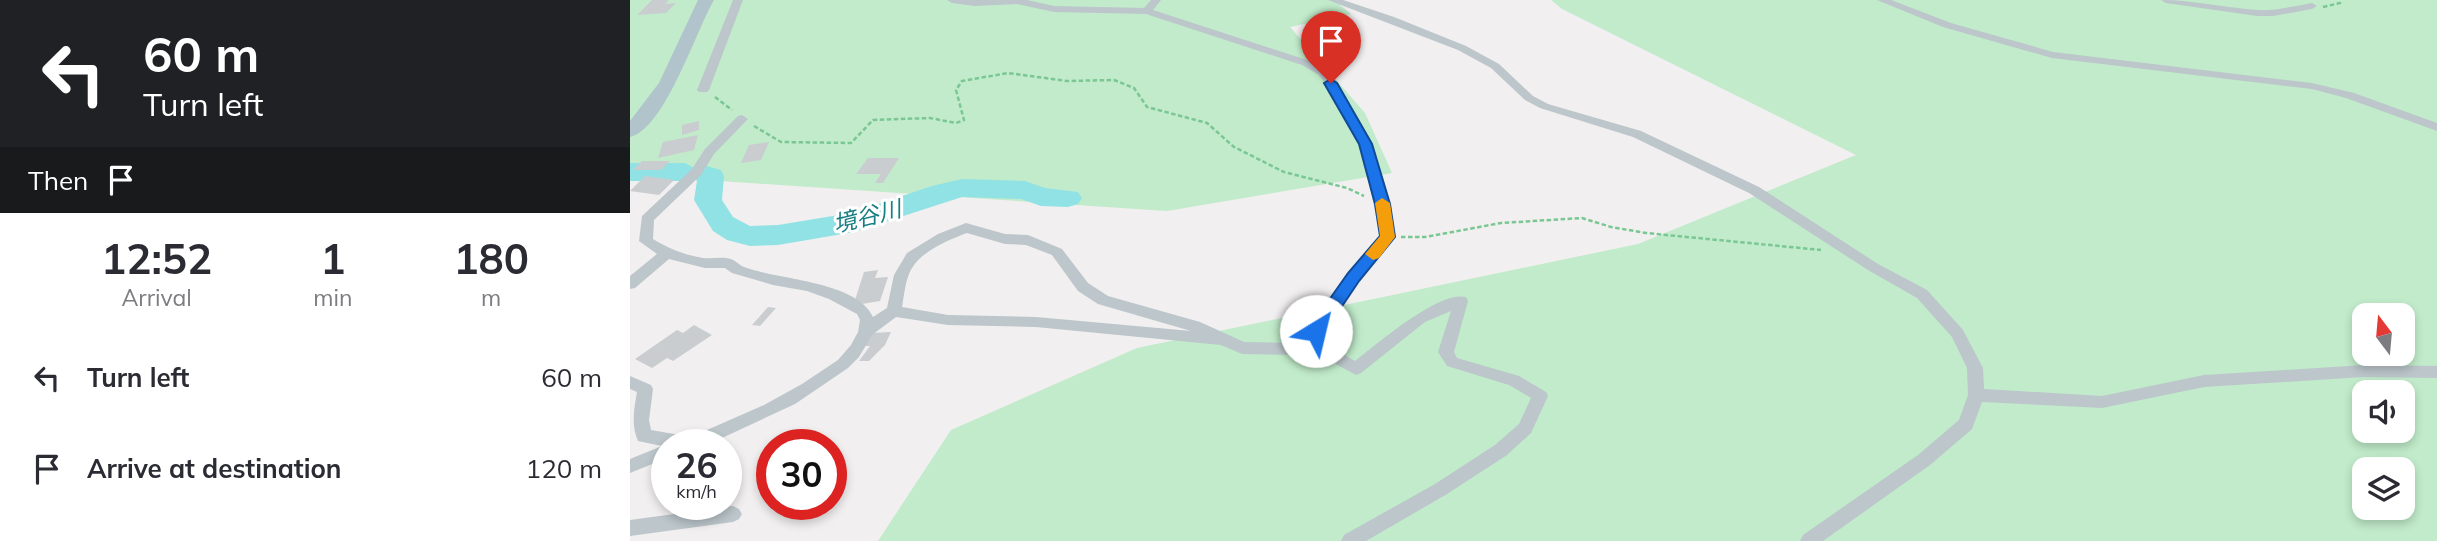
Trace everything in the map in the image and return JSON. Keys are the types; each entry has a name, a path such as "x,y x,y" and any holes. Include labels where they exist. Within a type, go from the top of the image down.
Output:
{"main road":[{"path":"630,132 661,97 674,73 685,39 706,0"}],"street":[{"path":"704,90 719,54 730,15 738,0"},
{"path":"952,0 975,3 1017,1 1054,9 1152,5 1306,63 1323,73 1366,144 1388,237 1353,277 1303,349"},
{"path":"1333,0 1462,48 1495,66 1529,98 1544,106 1637,134 1754,190 1872,267 1922,294 1958,334 1975,368 1976,395 1966,424 1924,460 1809,541"},
{"path":"1882,0 1947,26 2052,55 2312,86 2350,95 2437,127"},
{"path":"2166,0 2257,13 2312,6"},
{"path":"2300,0 2312,6"},
{"path":"730,429 769,410 842,365 858,350 867,320 863,311 821,290 774,281 737,270 728,263 705,263 667,254 646,241 647,219 697,172 709,152 742,119"},
{"path":"865,332 894,311 901,275 912,256 943,237 966,228 1005,239 1028,240 1057,252 1083,287 1103,300 1195,326 1242,348 1303,349 1336,357 1356,369 1420,318 1461,301 1446,352 1452,362 1514,380 1540,396 1525,428 1501,450 1441,489 1350,541"},
{"path":"630,284 667,254"},
{"path":"894,311 948,320 1071,325 1222,339"},
{"path":"1976,395 2102,401 2217,380 2364,371 2437,372"},
{"path":"630,382 645,389 641,420 644,436 651,438"},
{"path":"630,466 651,457"},
{"path":"630,528 689,520"}],"path":[{"path":"2312,6 2328,8 2341,0"},
{"path":"704,90 721,100 742,119 780,142 851,143 873,121 883,118 930,118 956,123 964,120 956,90 962,80 1008,73 1067,81 1114,80 1134,88 1147,107 1207,124 1219,131 1234,148 1256,160 1284,172 1347,188 1382,204"},
{"path":"1388,237 1425,237 1501,223 1582,218 1611,227 1646,233 1802,247 1832,253"}],"green space":[{"path":"630,0 1334,0 1351,14 1290,27 1365,113 1392,173 1167,211 630,175"},
{"path":"1551,0 2437,0 2437,541 878,541 951,430 1137,348 1638,244 1856,155 1562,9"}],"building":[{"path":"652,0 669,0 665,4 676,3 666,13 637,15"},
{"path":"699,121 699,130 682,135 682,125"},
{"path":"698,135 694,150 658,158 663,142"},
{"path":"769,142 761,160 741,163 749,145"},
{"path":"868,158 899,158 883,183 875,183 881,174 856,174"},
{"path":"642,161 670,161 661,170 633,170"},
{"path":"645,176 674,180 659,195 630,191"},
{"path":"878,270 875,278 888,277 880,301 862,304 855,300 864,272"},
{"path":"768,307 776,308 760,326 752,325"},
{"path":"694,325 712,335 673,361 667,358 652,368 635,359 677,330 683,333"},
{"path":"891,332 885,345 869,361 859,361 870,346 865,346 872,333"}],"waterway":[{"name":"境谷川","path":"630,172 685,172"},
{"name":"境谷川","path":"706,175 711,176 708,200 723,224 737,233 750,236 778,235 854,222 942,192 962,188 1025,190 1041,197 1068,198"}],"slow traffic":[{"path":"1373,254 1388,237 1382,203"}],"route":[{"path":"1316,331 1353,277 1388,237 1366,144 1331,83"}]}
